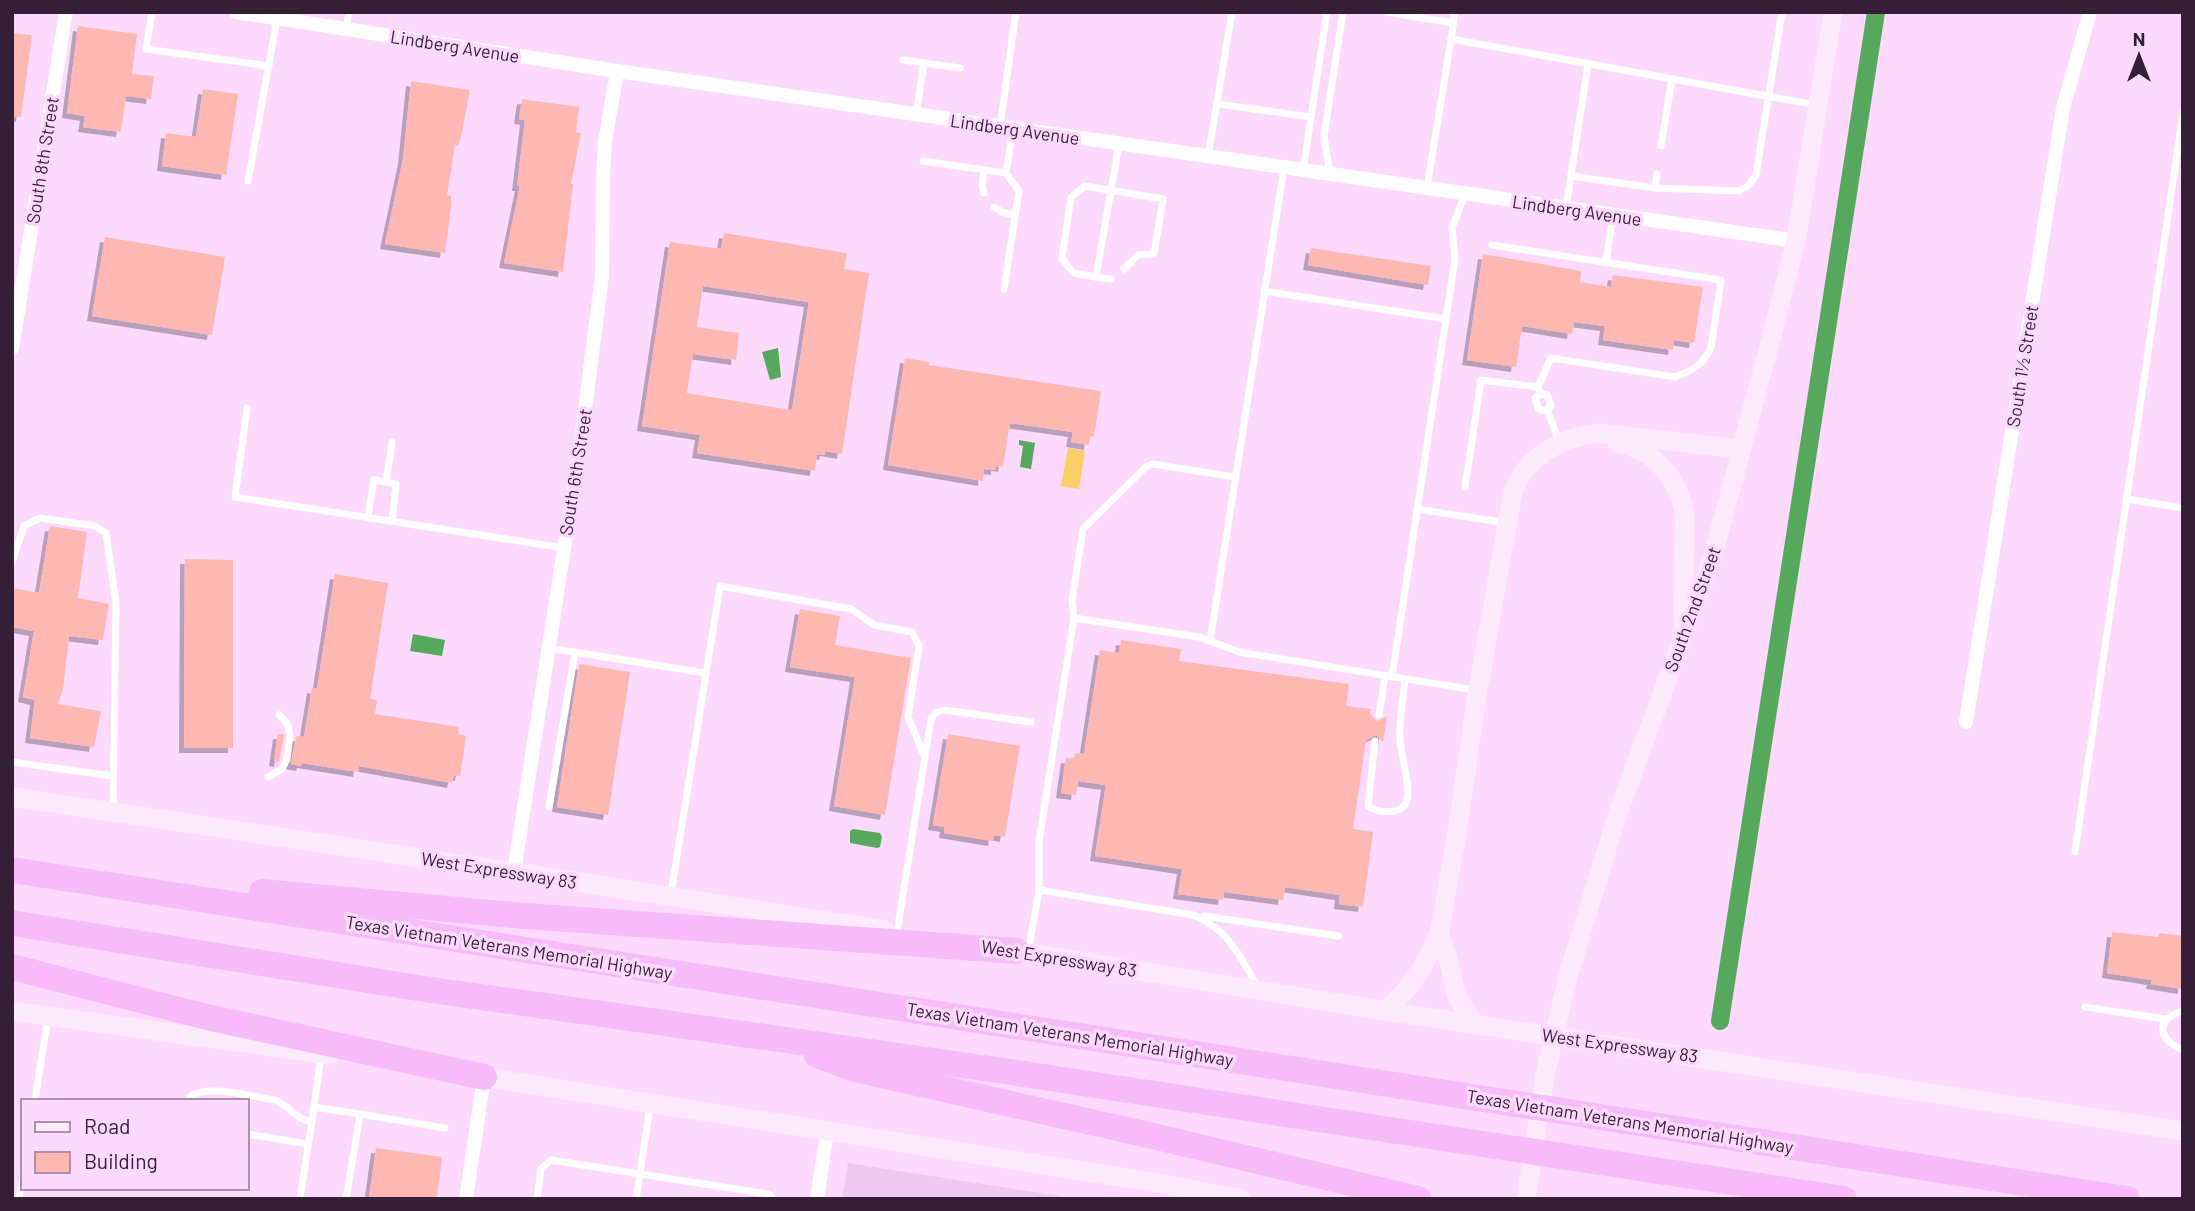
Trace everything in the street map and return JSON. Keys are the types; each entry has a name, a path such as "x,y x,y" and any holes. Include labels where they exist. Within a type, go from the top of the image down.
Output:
{"highway":[{"path":"12,868 499,914 1023,952"},
{"name":"Texas Vietnam Veterans Memorial Highway","path":"12,868 2127,1199"},
{"path":"12,923 418,988 997,1070 1844,1199"},
{"path":"12,967 208,1017 485,1077"},
{"path":"769,1038 855,1069 1418,1199"}],"main road":[{"name":"South 2nd Street","path":"1526,1199 1545,1075 1569,973 1618,813 1713,556 1796,241 1833,12"},
{"path":"1386,1011 1422,968 1439,934 1478,690 1512,501 1515,488 1524,472 1536,459 1560,443 1598,433 1741,449"},
{"path":"1512,501 1542,469 1569,449 1581,444 1621,443 1647,454 1659,463 1677,486 1685,515 1682,637"},
{"name":"West Expressway 83","path":"12,797 670,896 1386,1011 2183,1131"},
{"path":"1439,934 1447,954 1456,994 1474,1024"},
{"path":"12,1011 485,1077 1241,1199"}],"street":[{"name":"South 8th Street","path":"12,349 66,12"},
{"name":"Lindberg Avenue","path":"236,12 916,115 1796,241"},
{"name":"South 1½ Street","path":"1966,722 2063,108 2090,12"},
{"name":"South 6th Street","path":"514,872 564,548 602,276 603,175 617,71"},
{"path":"466,1199 485,1077"},
{"path":"817,1199 827,1132"}],"lane":[{"path":"152,12 146,49 269,66"},
{"path":"346,29 349,12"},
{"path":"1004,289 1019,191 1006,173 1016,12"},
{"path":"1208,157 1232,12"},
{"path":"1303,171 1327,12"},
{"path":"1330,174 1324,136 1343,12"},
{"path":"1386,12 1453,23"},
{"path":"1427,188 1455,12"},
{"path":"1571,176 1655,188 1738,191 1748,186 1756,175 1782,12"},
{"path":"248,181 277,19"},
{"path":"1451,39 1818,105"},
{"path":"903,60 960,68"},
{"path":"916,115 924,63"},
{"path":"1566,208 1588,64"},
{"path":"1661,146 1672,79"},
{"path":"1217,104 1311,117"},
{"path":"2075,852 2183,113"},
{"path":"1096,277 1119,144"},
{"path":"923,161 1006,173"},
{"path":"1210,641 1284,168"},
{"path":"984,170 984,193"},
{"path":"1655,188 1657,174"},
{"path":"1111,279 1073,273 1062,258 1071,197 1086,186 1163,199 1154,254 1139,255 1124,269"},
{"path":"1379,715 1389,677 1446,320 1455,259 1452,229 1465,194"},
{"path":"994,207 1015,215"},
{"path":"1606,262 1613,215"},
{"path":"1492,245 1721,280 1711,348 1707,357 1688,372 1675,377 1551,358 1535,398 1539,410 1547,411 1560,443"},
{"path":"1264,291 1446,320"},
{"path":"1465,487 1481,380 1539,390"},
{"path":"247,408 235,497 564,548"},
{"path":"386,482 392,442"},
{"path":"1023,952 1039,890 1038,841 1074,618 1072,601 1083,529 1146,467 1153,464 1234,477"},
{"path":"368,517 373,480 386,482 396,484 392,521"},
{"path":"2127,499 2183,508"},
{"path":"1417,509 1508,523"},
{"path":"12,562 24,526 40,518 95,526 106,533 116,603 113,812"},
{"path":"670,896 720,586 851,608 874,625 912,632 919,646 908,717 925,758"},
{"path":"1074,618 1199,637 1239,652 1478,690"},
{"path":"548,648 705,673"},
{"path":"549,807 575,652"},
{"path":"1375,741 1368,806 1376,811 1388,812 1401,808 1407,802 1399,736 1405,679"},
{"path":"897,932 931,719 935,713 944,710 1031,723"},
{"path":"268,777 282,769 287,759 290,734 288,723 279,715"},
{"path":"12,762 113,776"},
{"path":"1039,890 1338,936"},
{"path":"1192,915 1209,921 1222,931 1260,990"},
{"path":"2085,1007 2165,1019 2179,1012"},
{"path":"34,1099 48,1016"},
{"path":"2165,1019 2163,1035 2170,1045 2183,1050"},
{"path":"300,1199 321,1054"},
{"path":"190,1099 198,1092 210,1090 275,1100 284,1104 297,1118 312,1122"},
{"path":"636,1199 651,1104"},
{"path":"314,1107 445,1128"},
{"path":"346,1199 360,1114"},
{"path":"248,1134 309,1143"},
{"path":"537,1199 541,1169 551,1160 769,1194 773,1199"}],"shaded area":[{"path":"778,348 781,377 770,380 762,352"},
{"path":"1019,440 1035,443 1031,469 1020,467 1023,446 1019,445"},
{"path":"1068,448 1085,451 1079,489 1061,486"},
{"path":"413,634 445,640 442,656 410,651"},
{"path":"853,829 880,833 880,847 850,843 850,831"},
{"path":"848,1163 1078,1199 842,1199"}],"building":[{"path":"78,26 137,34 132,74 154,76 151,99 126,96 121,132 83,127 85,116 67,113"},
{"path":"12,33 32,35 21,117 12,116"},
{"path":"411,81 470,90 461,137 458,146 455,145 447,195 451,196 451,206 445,253 385,244 403,159"},
{"path":"203,89 238,94 226,175 162,166 166,133 196,137"},
{"path":"522,99 579,107 576,132 581,133 571,184 563,272 504,263 520,186 517,186 525,120 519,119"},
{"path":"724,233 847,253 844,269 869,273 842,454 825,451 824,455 817,454 815,471 697,453 700,435 642,426 670,242 721,249","holes":["703,286 809,302 792,410 687,393 693,354 736,360 739,333 697,327"]},
{"path":"105,237 225,257 212,335 92,316"},
{"path":"1311,248 1431,266 1428,285 1308,265"},
{"path":"1483,254 1581,271 1580,282 1611,287 1613,275 1703,287 1694,343 1674,340 1673,350 1603,340 1605,326 1574,322 1572,334 1522,326 1516,367 1467,360"},
{"path":"905,358 929,362 929,365 1101,391 1094,437 1090,436 1089,445 1071,442 1073,432 1010,423 1003,467 996,466 996,470 984,469 983,481 888,465"},
{"path":"50,526 87,532 78,598 109,604 103,640 69,636 63,690 58,704 101,711 94,747 30,738 35,700 23,697 34,631 12,627 12,588 39,593"},
{"path":"185,559 233,560 233,748 184,748"},
{"path":"335,574 388,583 370,699 377,700 375,714 459,727 458,734 466,736 460,776 454,775 452,783 359,766 358,772 302,763 301,766 291,764 296,736 304,737 312,688 317,689"},
{"path":"800,609 840,616 835,645 911,658 885,815 834,806 855,677 790,667"},
{"path":"1121,640 1181,649 1179,661 1349,684 1346,706 1371,709 1370,714 1377,721 1387,716 1383,742 1376,735 1366,740 1353,829 1373,832 1363,907 1339,904 1340,895 1285,887 1283,900 1224,892 1223,900 1178,894 1182,869 1095,856 1106,785 1078,781 1076,795 1061,793 1066,758 1074,759 1075,753 1084,754 1100,650 1119,653"},
{"path":"579,664 630,672 608,815 557,807"},
{"path":"278,734 284,734 279,762 274,761"},
{"path":"948,734 1020,746 1005,837 994,835 993,841 944,833 945,827 933,825"},
{"path":"2112,932 2158,937 2159,933 2183,936 2183,989 2151,984 2152,980 2107,973"},
{"path":"376,1148 442,1157 437,1199 369,1199"}],"waterway":[{"path":"1720,1021 1876,12"}]}
